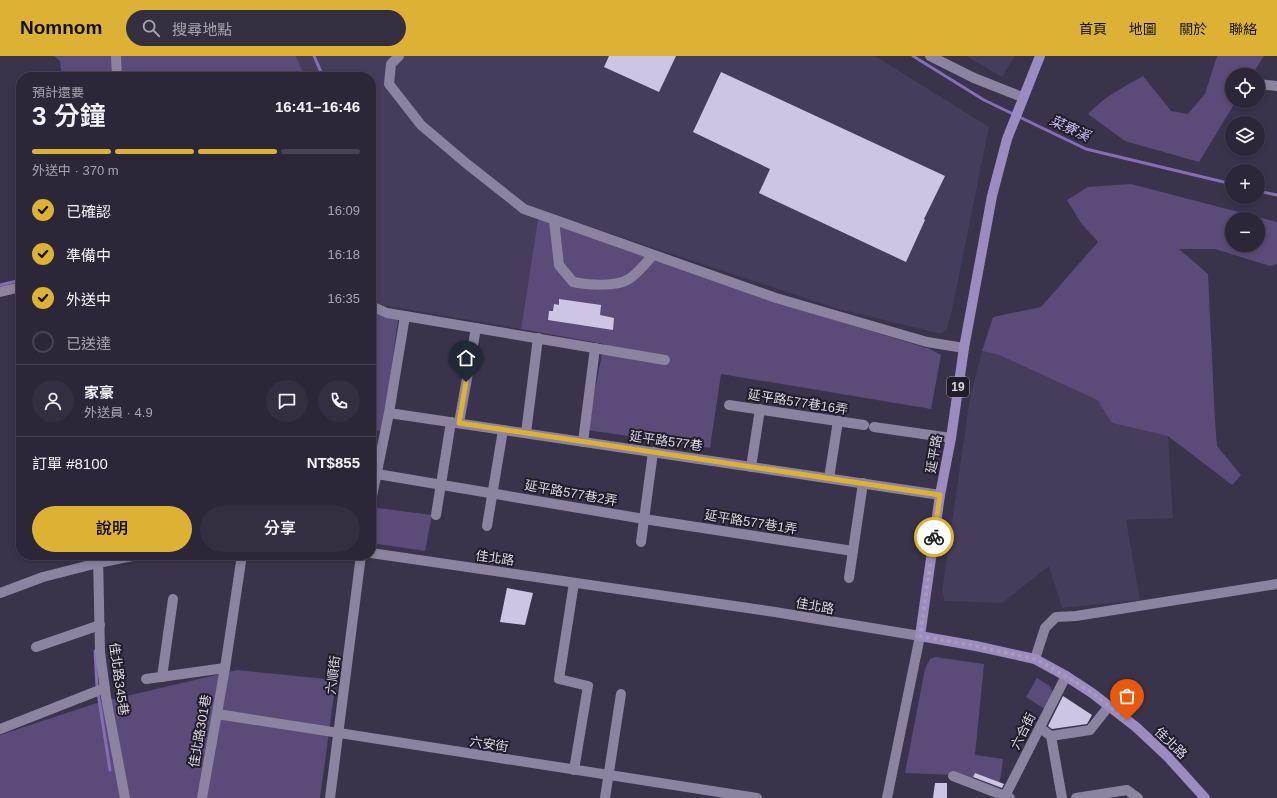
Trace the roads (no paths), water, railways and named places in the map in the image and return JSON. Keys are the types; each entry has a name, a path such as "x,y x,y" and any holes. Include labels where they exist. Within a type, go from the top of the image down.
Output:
{"main road":[{"name":"19","path":"1022,97 1040,56"},
{"name":"延平路","path":"920,636 940,495 951,438 964,348 992,196 1007,139 1022,97"},
{"name":"佳北路","path":"920,636 1035,659 1066,676 1136,727 1167,756 1202,797"}],"street":[{"path":"116,56 117,72"},
{"path":"399,56 391,64 389,84 421,125 524,209 776,298 927,342 964,348"},
{"path":"934,57 974,78 1022,97"},
{"path":"1265,85 1277,86"},
{"path":"554,220 559,265 573,282 589,285 601,285 628,280 653,255"},
{"path":"0,292 16,288"},
{"path":"376,308 387,313 665,360"},
{"path":"376,478 389,413 405,316"},
{"path":"436,514 476,328"},
{"path":"526,433 538,338"},
{"path":"583,442 595,348"},
{"name":"延平路577巷16弄","path":"729,404 951,438"},
{"path":"751,466 760,409"},
{"name":"延平路577巷","path":"389,413 940,495"},
{"path":"829,478 838,421"},
{"path":"487,526 503,430"},
{"path":"641,542 653,452"},
{"name":"延平路577巷2弄","path":"377,474 644,519"},
{"path":"849,578 863,483"},
{"name":"延平路577巷1弄","path":"644,519 853,551"},
{"name":"佳北路","path":"376,554 774,612 920,636"},
{"path":"0,593 95,560"},
{"name":"佳北路345巷","path":"98,560 100,652 125,798"},
{"name":"佳北路301巷","path":"202,798 225,668 241,560"},
{"name":"六順街","path":"330,798 360,560"},
{"path":"574,583 559,679 588,686 574,770"},
{"path":"1035,659 1045,628 1056,618 1277,584"},
{"path":"162,677 173,599"},
{"path":"36,647 100,625"},
{"name":"延平路","path":"887,798 920,636"},
{"path":"146,679 225,668"},
{"name":"六合街","path":"1006,797 1066,676"},
{"path":"0,729 105,688"},
{"path":"605,798 621,694"},
{"path":"1051,736 1090,730 1109,706"},
{"name":"六安街","path":"217,714 757,798"},
{"path":"1040,728 1051,736 1062,798"},
{"path":"954,776 1006,797"},
{"path":"1076,798 1127,790 1138,798"}],"waterway":[{"path":"314,56 321,72"},
{"name":"菜寮溪","path":"913,56 984,100 1086,149 1225,182"},
{"name":"菜寮溪","path":"1265,192 1277,195"},
{"path":"0,285 16,281"},
{"path":"95,651 97,686 110,770"}]}
